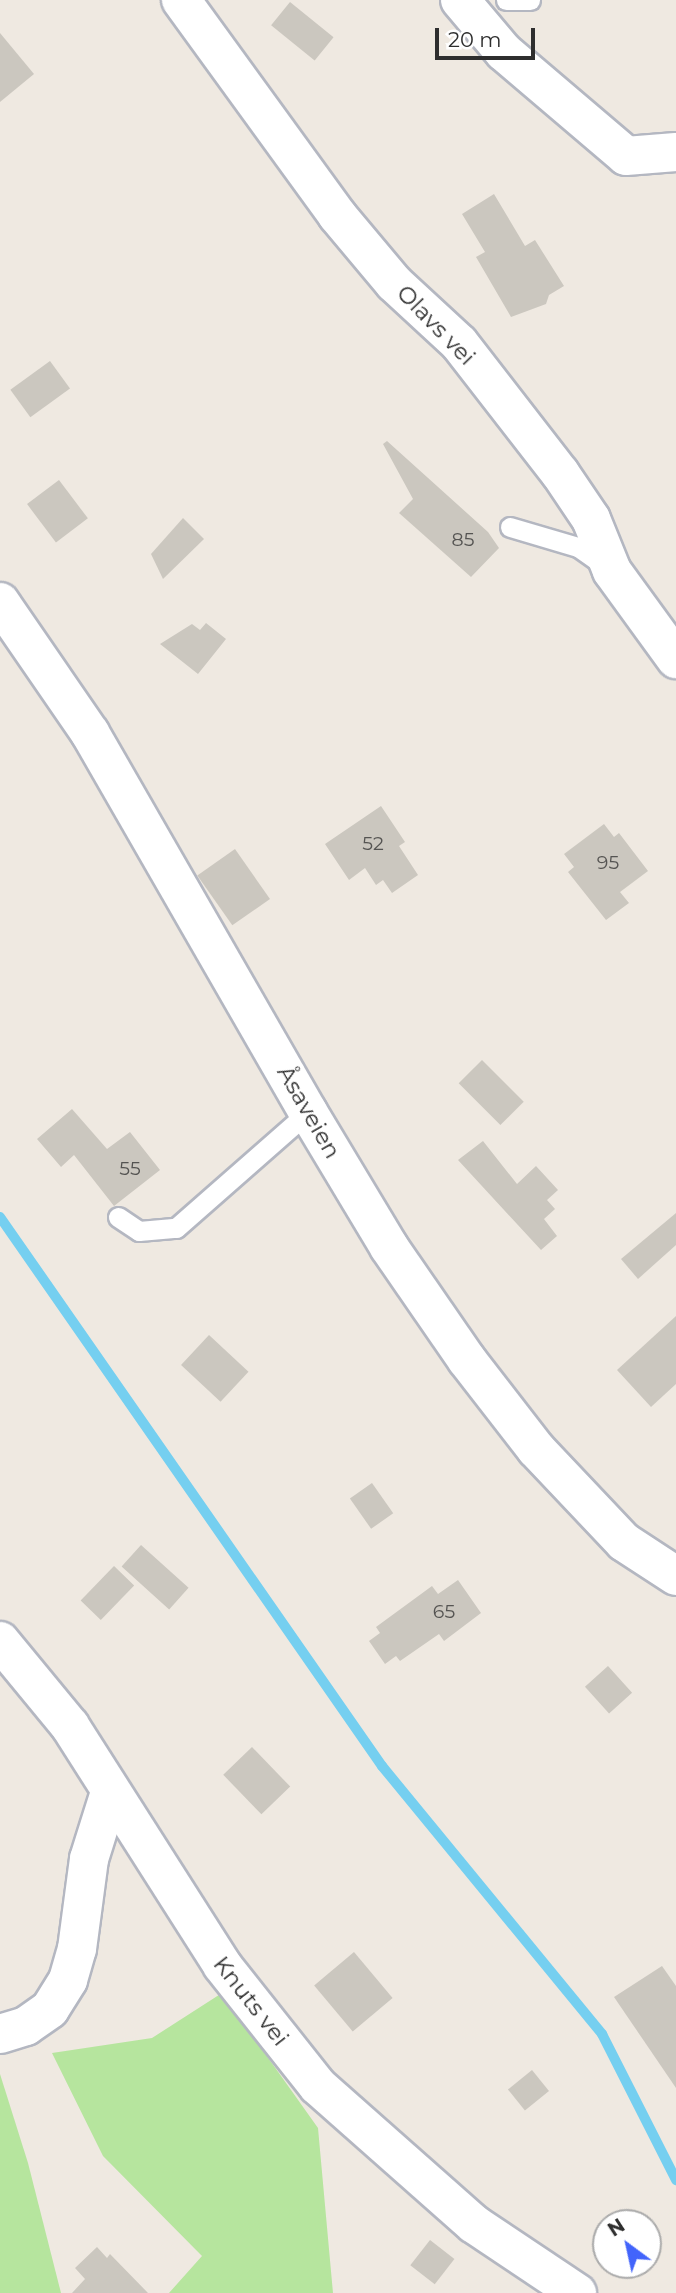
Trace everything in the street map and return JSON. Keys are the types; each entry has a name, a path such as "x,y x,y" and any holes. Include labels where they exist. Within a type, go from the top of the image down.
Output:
{"street":[{"name":"Olavs vei","path":"181,0 337,215 394,283 459,343 560,473 591,519 612,571 676,659"},
{"path":"460,0 503,52 626,156 676,152"},
{"name":"Åsaveien","path":"0,602 90,733 308,1112 389,1247 536,1449 624,1542 676,1576"},
{"name":"Knuts vei","path":"0,1641 70,1727 109,1795 222,1965 318,2086 474,2224 577,2293"},
{"path":"0,2034 26,2026 50,2009 68,1980 77,1949 89,1859 109,1795"}],"lane":[{"path":"506,0 530,0"},
{"path":"510,527 578,547 612,571"},
{"path":"118,1217 139,1231 176,1228 308,1112"}],"green space":[{"path":"222,1993 318,2128 333,2293 169,2293 202,2256 103,2156 52,2053 152,2038"},
{"path":"0,2074 28,2163 61,2293 0,2293"}],"building":[{"path":"290,2 334,37 315,61 271,25"},
{"path":"0,33 34,74 0,102"},
{"path":"494,194 525,246 535,240 564,286 549,295 546,304 511,317 476,257 485,252 462,214"},
{"path":"50,361 70,389 30,417 10,390"},
{"path":"387,441 488,532 499,548 471,577 399,513 413,499 383,444"},
{"path":"59,480 88,518 56,542 27,504"},
{"path":"183,518 204,539 163,579 151,554"},
{"path":"206,623 226,639 198,674 160,644 192,624 200,630"},
{"path":"381,806 405,842 399,846 418,875 392,893 383,880 376,885 365,868 349,880 325,844"},
{"path":"604,824 614,837 619,833 648,871 620,892 629,903 606,920 568,872 574,867 564,854"},
{"path":"235,849 270,899 232,925 197,875"},
{"path":"482,1060 524,1102 500,1125 459,1083"},
{"path":"72,1109 107,1149 130,1132 160,1170 114,1206 74,1155 61,1167 37,1139"},
{"path":"483,1141 517,1184 536,1166 558,1190 547,1200 555,1209 544,1219 557,1236 541,1250 458,1160"},
{"path":"676,1213 676,1245 638,1279 621,1259"},
{"path":"676,1316 676,1384 651,1407 617,1370"},
{"path":"209,1335 248,1372 221,1402 181,1365"},
{"path":"372,1483 393,1513 371,1529 350,1498"},
{"path":"141,1545 189,1588 169,1609 122,1567"},
{"path":"114,1566 134,1585 101,1620 81,1601"},
{"path":"458,1580 481,1613 444,1641 439,1634 400,1661 396,1656 385,1664 369,1641 380,1633 376,1627 432,1586 438,1594"},
{"path":"608,1666 632,1693 609,1713 585,1687"},
{"path":"252,1747 290,1787 261,1814 223,1775"},
{"path":"354,1952 393,1998 353,2031 314,1985"},
{"path":"662,1966 676,1986 676,2088 614,1997"},
{"path":"532,2070 549,2091 525,2110 508,2090"},
{"path":"430,2240 454,2259 435,2284 410,2265"},
{"path":"97,2247 107,2258 110,2254 148,2293 72,2293 85,2279 75,2268"}],"waterway":[{"path":"0,1217 382,1766 602,2034 676,2180"}]}
